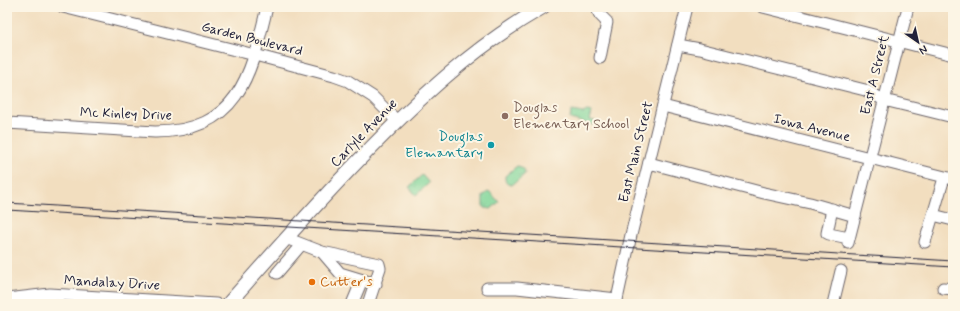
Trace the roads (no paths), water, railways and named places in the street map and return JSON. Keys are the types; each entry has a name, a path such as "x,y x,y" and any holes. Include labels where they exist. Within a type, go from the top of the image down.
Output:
{"main road":[{"name":"Carlyle Avenue","path":"228,304 286,238 425,93 481,47 536,8"}],"street":[{"name":"Garden Boulevard","path":"63,7 334,76 348,81 373,97 397,121"},
{"name":"Mc Kinley Drive","path":"7,123 155,132 184,130 198,125 225,109 245,82 255,55 267,7"},
{"path":"596,7 600,15 607,22 600,58"},
{"name":"East Main Street","path":"616,301 687,7"},
{"path":"763,7 953,55"},
{"name":"East A Street","path":"832,209 827,233 849,240 908,7"},
{"path":"678,45 721,54 865,90 884,100 953,117"},
{"name":"Iowa Avenue","path":"663,106 949,178"},
{"path":"649,163 855,216"},
{"path":"925,242 933,215 949,178"},
{"path":"933,215 953,220"},
{"path":"286,238 322,252 379,264 380,268 376,284 368,304"},
{"path":"278,273 301,245"},
{"path":"322,252 340,273 376,284"},
{"path":"832,304 841,271"},
{"path":"352,304 362,280"},
{"path":"487,288 524,289 616,301"},
{"name":"Mandalay Drive","path":"7,299 216,304"}],"tram line":[{"path":"7,203 953,261"},
{"path":"7,210 953,267"}],"place":[{"name":"Douglas Elementary School","path":"505,116"},
{"name":"Douglas Elemantary","path":"491,145"},
{"name":"Cutter's","path":"312,282"}]}
